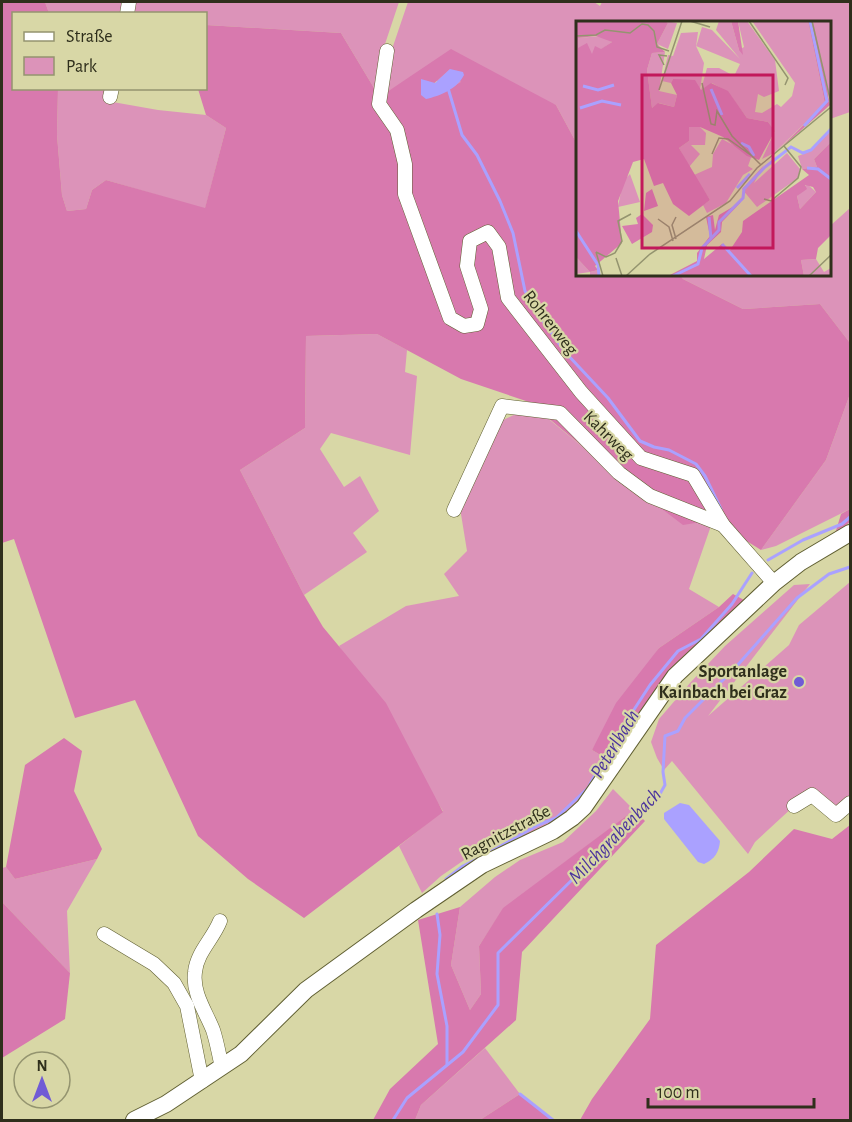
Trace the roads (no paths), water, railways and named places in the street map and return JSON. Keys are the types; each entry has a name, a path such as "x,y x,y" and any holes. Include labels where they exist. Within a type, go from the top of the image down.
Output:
{"main road":[{"name":"Ragnitzstraße","path":"134,1120 166,1104 242,1054 306,990 366,945 482,865 553,831 573,818 584,807 675,676 774,583 801,562 850,533"}],"street":[{"name":"Rohrerweg","path":"387,51 380,104 397,130 405,164 405,194 450,318 464,327 477,324 481,309 467,266 470,241 488,232 499,247 508,298 581,392 641,459 693,476 723,525 774,583"},
{"name":"Kahrweg","path":"453,510 502,406 560,413 619,473 650,496 723,525"},
{"path":"795,806 813,795 836,815 850,803"},
{"path":"220,921 203,947 195,972 196,992 214,1032 222,1067"},
{"path":"104,934 154,964 174,983 187,1006 202,1081"}],"waterway":[{"path":"448,88 462,135 477,155 513,233 525,291 540,317 565,352 608,398 640,441 669,450 696,464 705,476 721,509"},
{"name":"Peterlbach","path":"768,560 803,540 842,524 850,517"},
{"name":"Milchgrabenbach","path":"393,1120 407,1098 463,1052 498,1005 498,953 657,799 665,785 663,772 665,736 678,731 685,718 735,668 797,598 829,574 850,567"},
{"name":"Peterlbach","path":"483,856 538,825 556,818 588,788 609,748 650,685 678,651 701,639 732,604 752,573"},
{"name":"Peterlbach","path":"446,879 477,859"},
{"name":"Peterlbach","path":"437,914 440,935 437,974 447,1026 447,1064"},
{"path":"520,1094 553,1120"}],"place":[{"name":"Sportanlage Kainbach bei Graz","path":"799,682"}]}
